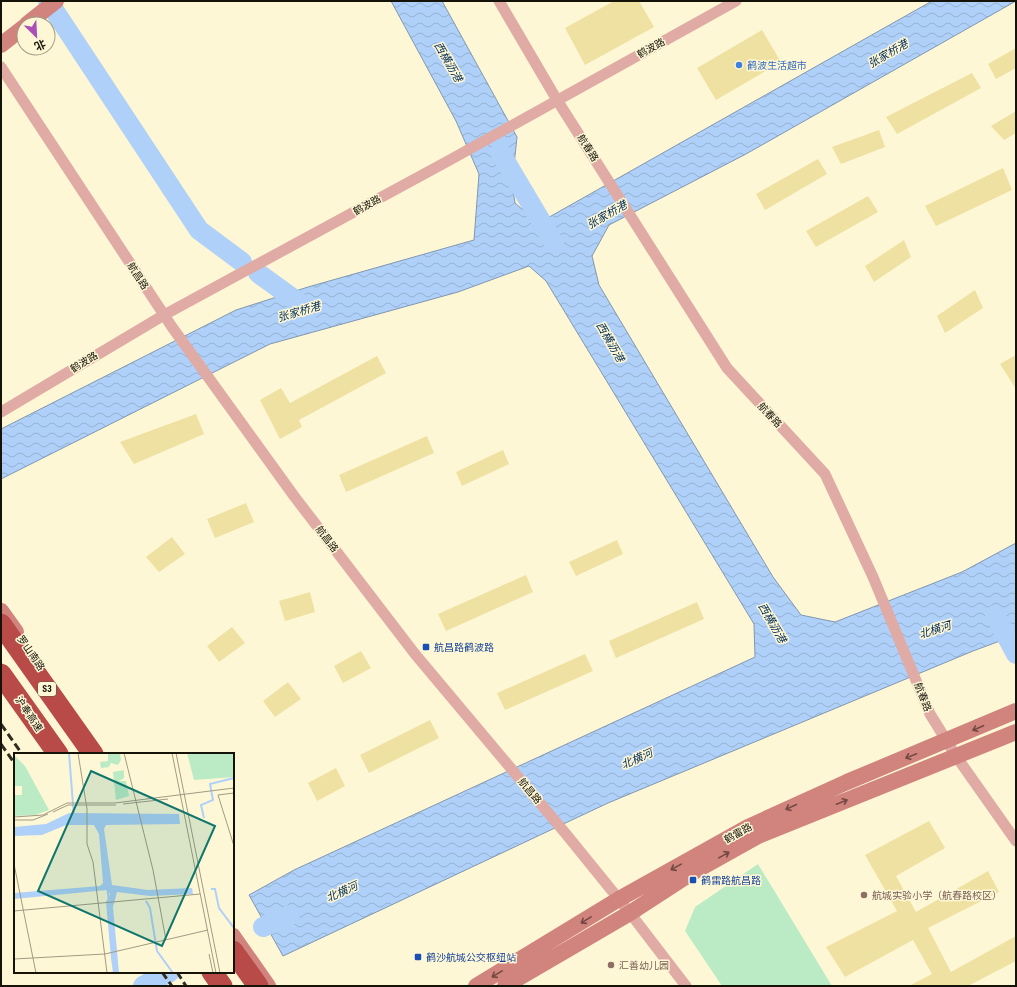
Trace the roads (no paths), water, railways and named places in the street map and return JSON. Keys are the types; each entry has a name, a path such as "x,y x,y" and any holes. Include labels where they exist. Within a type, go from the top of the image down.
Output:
{"highway":[{"name":"S3","path":"1,624 93,753"},
{"name":"沪奉高速","path":"1,674 56,753"},
{"path":"234,952 258,986"},
{"path":"213,973 222,986"}],"street":[{"path":"37,16 56,1"},
{"name":"航春路","path":"499,1 557,100 727,368 825,474 873,578 930,714 956,756 1016,841"},
{"name":"鹤波路","path":"1,412 164,315 471,148 736,1"},
{"path":"1,45 16,33"},
{"name":"航昌路","path":"1,67 164,315 294,496 415,654 566,834 619,899 686,986"},
{"name":"罗山南路","path":"1,611 102,753"},
{"path":"1,679 56,753"},
{"name":"鹤雷路","path":"476,986 619,899 748,827 847,782 1012,713"},
{"name":"鹤雷路","path":"505,986 630,913 690,874 758,836 1016,732"},
{"path":"234,937 268,986"},
{"path":"219,973 229,986"}],"water":[{"name":"张家桥港","path":"391,1 442,1 517,137 512,184 515,203 531,217 544,220 932,1 1016,1 746,154 609,225 592,256 599,285 773,577 801,615 835,622 962,572 1016,543 1016,635 973,651 608,803 283,956 249,895 294,870 755,657 754,624 546,281 529,266 458,292 270,344 1,479 1,429 236,310 308,287 474,240 479,174 456,121"}],"waterway":[{"path":"48,1 199,230 242,262"},
{"name":"西横沥港","path":"500,152 554,243"},
{"name":"张家桥港","path":"258,273 309,310"},
{"name":"西横沥港","path":"995,615 1016,654"},
{"name":"北横河","path":"263,927 290,915"},
{"name":"北横河","path":"143,986 168,973"}],"railway":[{"path":"1,724 21,753"},
{"path":"1,744 14,763"},
{"path":"163,973 172,986"},
{"path":"178,973 186,986"}],"place":[{"name":"鹤波生活超市","path":"739,65"},
{"name":"航昌路鹤波路","path":"426,647"},
{"name":"鹤雷路航昌路","path":"693,880"},
{"name":"航城实验小学（航春路校区）","path":"864,895"},
{"name":"鹤沙航城公交枢纽站","path":"418,957"},
{"name":"汇善幼儿园","path":"611,965"}]}
